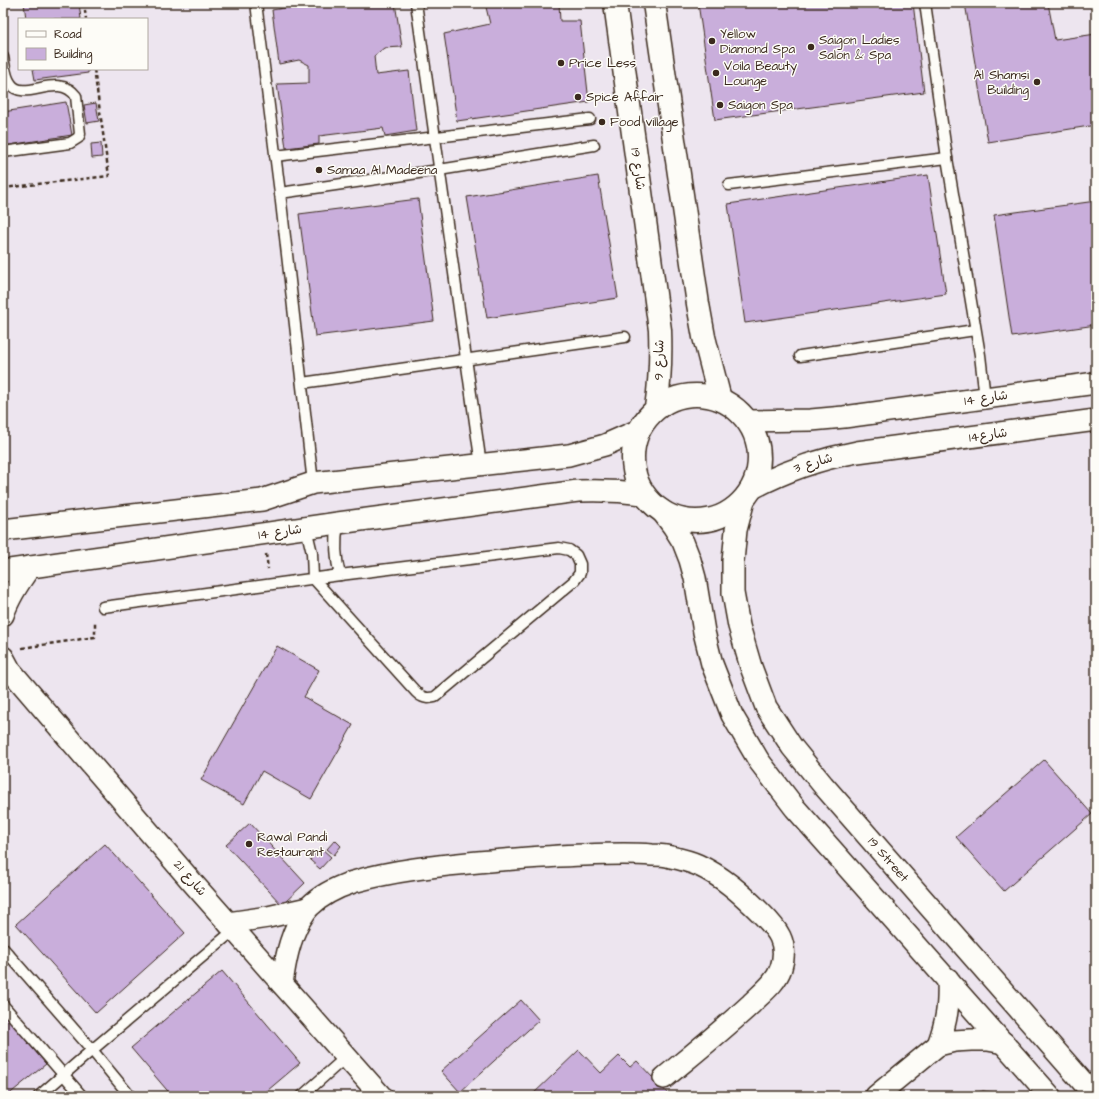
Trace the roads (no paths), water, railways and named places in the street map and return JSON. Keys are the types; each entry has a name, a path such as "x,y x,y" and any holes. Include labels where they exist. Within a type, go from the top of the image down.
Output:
{"street":[{"name":"شارع 19","path":"615,3 657,310"},
{"path":"654,3 698,304 704,336 720,399"},
{"name":"شارع 9","path":"656,408 661,369 661,350 657,310"},
{"name":"شارع 14","path":"747,421 812,420 876,413 1096,383"},
{"path":"687,395 703,395 720,399 735,408 747,421 755,437 759,454 758,472 748,494 733,510 719,517 704,521 689,521 674,517 652,503 644,494 638,482 632,456 634,443 639,430 656,408 670,400 687,395"},
{"name":"شارع14","path":"879,449 1096,420"},
{"path":"3,530 262,500 313,483 569,455 622,438 639,430"},
{"name":"شارع 3","path":"748,494 778,475 813,462 835,456 879,449"},
{"name":"شارع 14","path":"3,571 338,523 578,491 622,491 644,494"},
{"name":"19 Street","path":"748,494 736,530 732,562 734,593 739,626 751,667 766,707 792,747 833,797 1095,1096"},
{"path":"661,510 683,542 695,578 704,632 712,664 732,715 759,761 795,808 1050,1096"},
{"path":"3,615 14,589 30,567"},
{"name":"شارع 21","path":"9,663 231,926 381,1096"},
{"path":"282,984 284,964 289,944 297,926 308,908 330,892 347,884 420,868 524,858 630,853 668,856 697,864 721,877 742,894 776,930 781,939 783,960 776,979 769,986 731,1022 664,1078"},
{"path":"231,926 308,908"},
{"path":"938,1045 944,1029 947,1013 948,979"},
{"path":"876,1096 938,1045 954,1041 971,1040 988,1040 1004,1043"}],"lane":[{"path":"256,3 280,193 313,483"},
{"path":"416,3 481,465"},
{"path":"925,3 947,158 980,355 985,398"},
{"path":"3,57 7,77 11,85 16,89 22,91 65,86 73,92 76,96 80,134 78,138 70,144 3,152"},
{"path":"275,156 590,119"},
{"path":"280,193 439,170 594,145"},
{"path":"729,185 947,158"},
{"path":"800,356 975,330"},
{"path":"302,383 625,337"},
{"path":"338,523 335,544 337,565 340,575"},
{"path":"103,607 312,578 559,548 568,550 576,555 580,564 580,573 574,581 435,697 424,698 419,696 312,578 312,553 306,528"},
{"path":"39,1096 231,926"},
{"path":"3,948 130,1096"},
{"path":"3,1005 82,1096"},
{"path":"302,1096 346,1057"}],"place":[{"name":"Yellow Diamond Spa","path":"712,41"},
{"name":"Saigon Ladies Salon & Spa","path":"811,47"},
{"name":"Price Less","path":"561,63"},
{"name":"Voila Beauty Lounge","path":"716,73"},
{"name":"Al Shamsi Building","path":"1037,82"},
{"name":"Spice Affair","path":"578,97"},
{"name":"Saigon Spa","path":"720,105"},
{"name":"Food village","path":"602,122"},
{"name":"Samaa Al Madeena","path":"319,170"},
{"name":"Rawal Pandi Restaurant","path":"249,844"}]}
